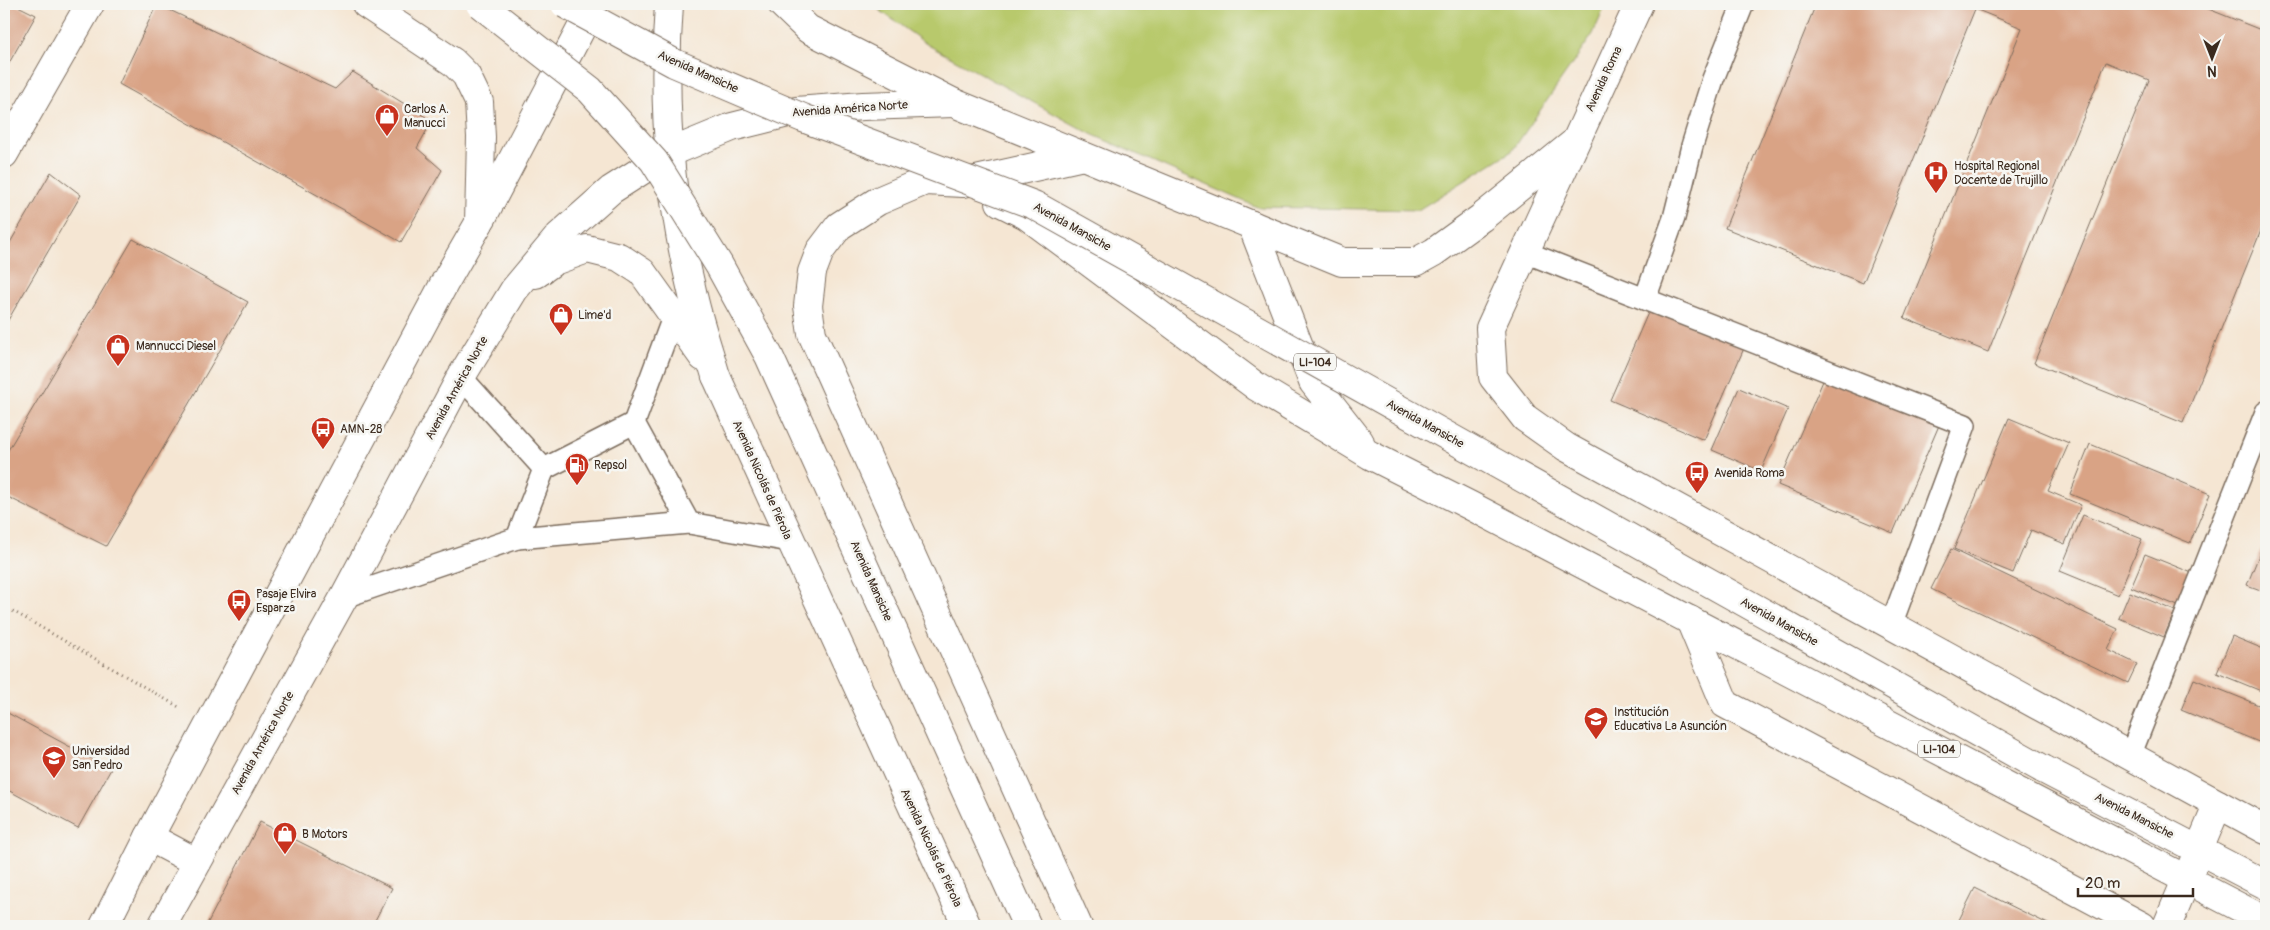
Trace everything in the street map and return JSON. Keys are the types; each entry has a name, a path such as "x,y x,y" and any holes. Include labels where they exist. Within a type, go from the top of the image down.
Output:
{"main road":[{"path":"4,154 90,4"},
{"path":"366,4 454,62 466,75 479,102 481,137 479,223"},
{"name":"Avenida Mansiche","path":"480,4 590,90 654,161 719,265 769,356 1028,926"},
{"name":"Avenida Mansiche","path":"565,4 674,64 803,118 1034,205 2043,769 2266,885"},
{"path":"104,926 149,837 210,726 444,282 479,223 594,4"},
{"name":"Avenida Nicolás de Piérola","path":"668,4 666,52 669,153 675,205 692,292 716,376 968,926"},
{"path":"782,4 808,29 954,103 1342,262 1416,262 1434,252 1481,218 1575,142"},
{"name":"Avenida Roma","path":"1639,4 1490,328 1493,377 1525,418 1566,447 1891,625"},
{"name":"Avenida América Norte","path":"162,926 344,597 461,377 514,290 566,230 611,190 669,153 732,127 796,111 863,106 954,103"},
{"path":"1078,926 812,334 808,306 812,272 820,251 839,226 878,201 924,181 963,183 1083,156"},
{"name":"Avenida Mansiche","path":"963,183 1026,215 1257,387 1370,455 2187,878 2266,921"},
{"path":"1252,225 1313,382 1370,455"},
{"path":"514,290 554,261 587,249 618,257 642,272 716,376"},
{"path":"1690,620 1725,704 2142,926"},
{"path":"1891,625 2266,830"},
{"path":"2166,926 2218,804"},
{"path":"149,837 196,862"}],"lane":[{"path":"1644,298 1674,218 1692,146 1713,79 1743,4"},
{"path":"1525,252 1964,425 1891,625"},
{"path":"517,538 544,469 634,423 674,315"},
{"path":"461,377 544,469"},
{"path":"2130,756 2266,412"},
{"path":"634,423 689,523"},
{"path":"344,597 517,538 689,523 790,541"}],"path":[{"path":"4,606 210,726"}],"green space":[{"path":"871,4 1606,4 1593,34 1512,151 1418,210 1257,207 1091,134 928,45"}],"building":[{"path":"4,4 14,4 36,15 4,72"},
{"path":"157,4 335,89 353,72 432,121 417,148 442,170 401,242 119,84"},
{"path":"1816,4 2196,4 2266,32 2266,218 2183,423 2034,363 2149,80 2106,62 1988,352 1904,318 2022,28 1975,9 1863,283 1725,228"},
{"path":"51,172 81,195 4,327 4,253"},
{"path":"133,239 248,302 106,546 4,495 4,457"},
{"path":"1651,306 1745,346 1704,440 1610,400"},
{"path":"1826,374 1940,423 1893,533 1778,485"},
{"path":"1739,388 1788,409 1761,471 1712,450"},
{"path":"2009,418 2069,443 2048,491 2081,505 2065,544 2031,530 2013,573 1954,549"},
{"path":"2090,444 2210,494 2190,543 2070,494"},
{"path":"2083,515 2142,539 2118,595 2060,571"},
{"path":"2266,538 2266,592 2247,585"},
{"path":"1951,549 2118,629 2108,650 2137,664 2128,683 1931,589"},
{"path":"2145,554 2192,573 2178,606 2131,587"},
{"path":"2130,592 2175,611 2164,637 2119,618"},
{"path":"2232,636 2266,650 2266,693 2217,673"},
{"path":"2194,679 2266,708 2266,745 2181,710"},
{"name":"Universidad San Pedro","path":"4,711 111,769 78,828 4,788"},
{"name":"B Motors","path":"260,822 392,888 372,926 206,926"},
{"path":"1975,888 2052,926 1956,926"}],"place":[{"name":"Carlos A. Manucci","path":"387,137"},
{"name":"Hospital Regional Docente de Trujillo","path":"1936,194"},
{"name":"Lime'd","path":"561,336"},
{"name":"Mannucci Diesel","path":"118,367"},
{"name":"AMN-28","path":"323,450"},
{"name":"Repsol","path":"577,486"},
{"name":"Avenida Roma","path":"1697,494"},
{"name":"Pasaje Elvira Esparza","path":"239,622"},
{"name":"Institución Educativa La Asunción","path":"1596,740"},
{"name":"Universidad San Pedro","path":"54,779"},
{"name":"B Motors","path":"285,855"}]}
